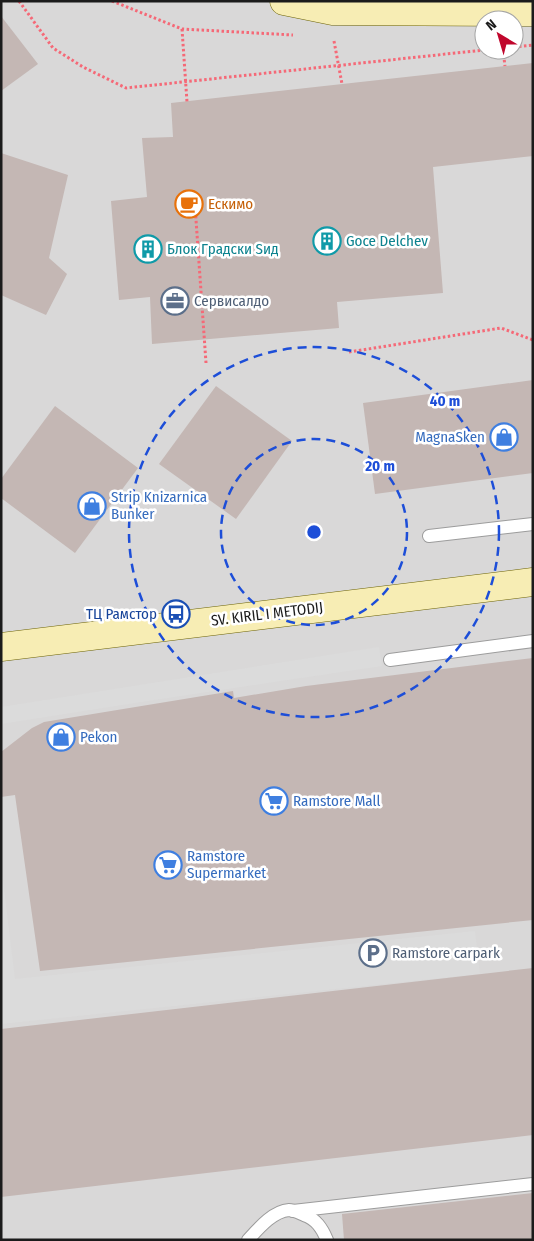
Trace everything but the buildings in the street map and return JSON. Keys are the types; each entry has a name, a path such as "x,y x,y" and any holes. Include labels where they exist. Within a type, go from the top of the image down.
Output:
{"street":[{"path":"284,1 333,11 415,6 533,12"},
{"name":"SV. KIRIL I METODIJ","path":"1,646 533,582"}],"lane":[{"path":"429,536 533,524"},
{"path":"390,660 533,641"},
{"path":"293,1211 533,1184"},
{"path":"248,1240 269,1219 287,1210 314,1220 324,1232 327,1240"}],"path":[{"path":"19,1 53,48 83,67 126,88 474,51"},
{"path":"112,1 182,29 296,36"},
{"path":"182,29 187,102"},
{"path":"334,38 342,84"},
{"path":"504,60 504,66"},
{"path":"194,191 206,363"},
{"path":"349,352 501,328 533,340"}],"shaded area":[{"path":"1,1 533,1 533,1240 1,1240"},
{"path":"379,647 382,666 1,724 1,707"},
{"name":"Ramstore carpark","path":"1,864 15,979 475,931 480,974 1,1024"}],"place":[{"name":"Ескимо","path":"189,204"},
{"name":"Goce Delchev","path":"327,241"},
{"name":"Блок Градски Sид","path":"148,249"},
{"name":"Сервисалдо","path":"175,301"},
{"name":"MagnaSken","path":"504,437"},
{"name":"Strip Knizarnica Bunker","path":"92,506"},
{"name":"ТЦ Рамстор","path":"176,614"},
{"name":"Pekon","path":"61,737"},
{"name":"Ramstore Mall","path":"274,801"},
{"name":"Ramstore Supermarket","path":"168,865"},
{"name":"Ramstore carpark","path":"373,953"}]}
